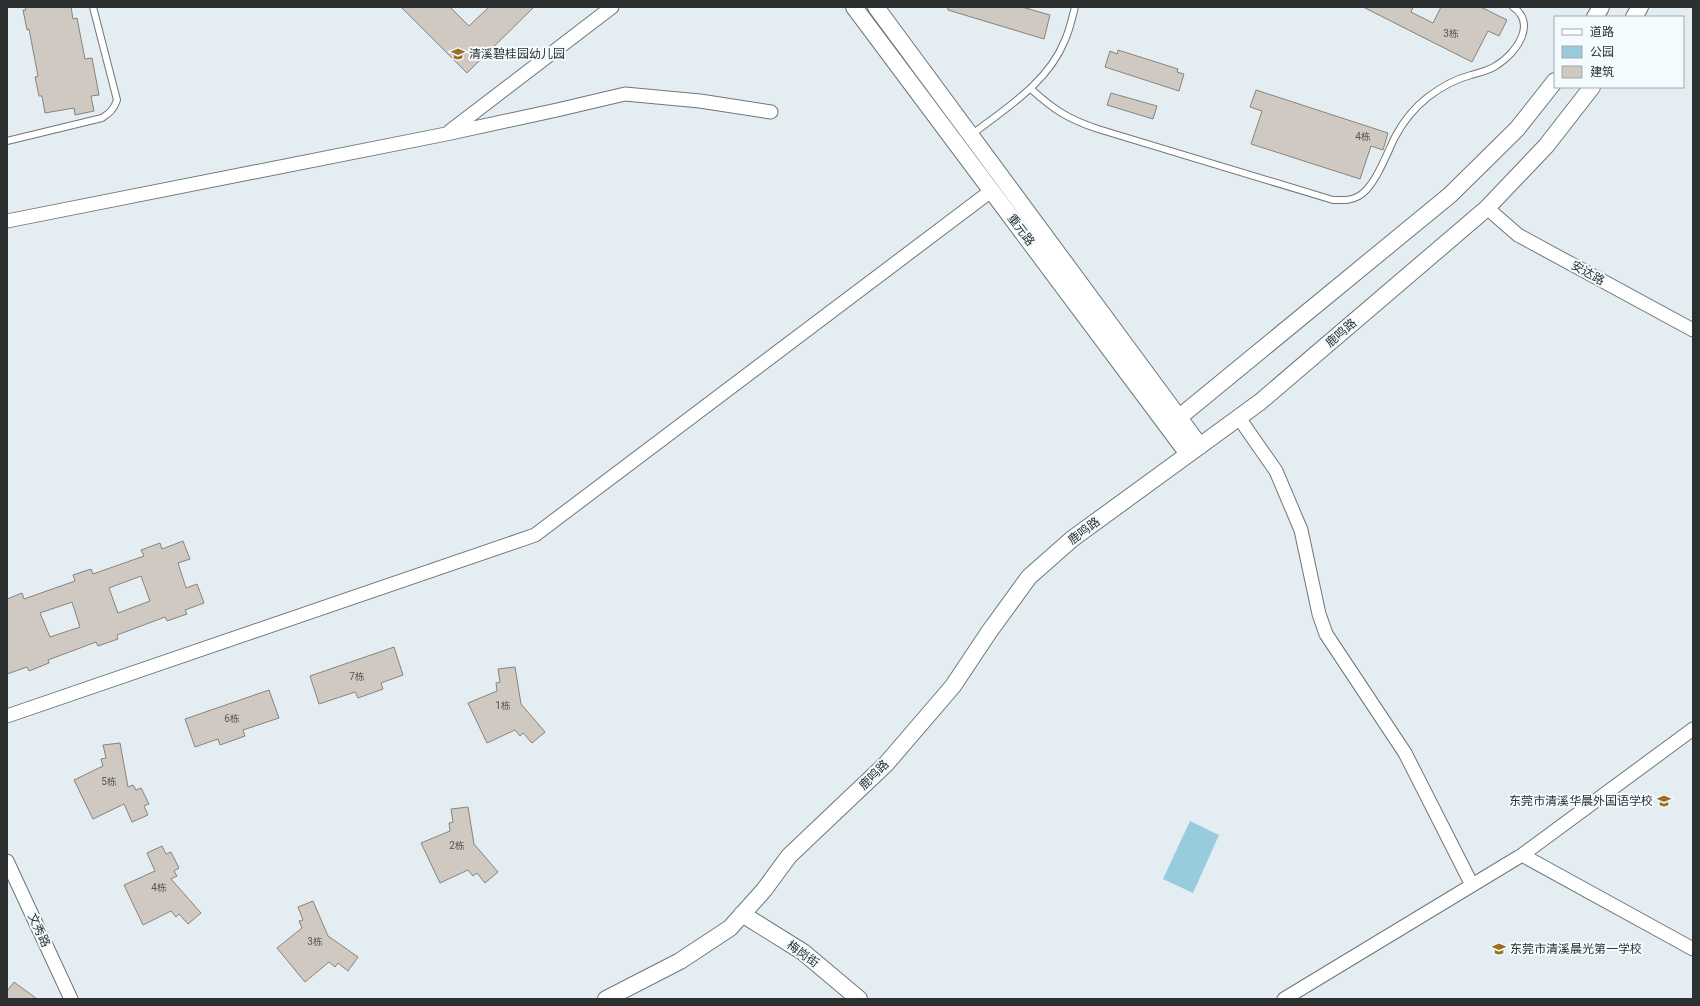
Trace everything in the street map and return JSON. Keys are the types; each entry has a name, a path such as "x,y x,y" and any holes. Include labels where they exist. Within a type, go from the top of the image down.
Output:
{"street":[{"path":"446,134 612,7"},
{"name":"重元路","path":"854,7 991,191 1174,422"},
{"name":"重元路","path":"876,7 971,135 1194,450"},
{"path":"1596,16 1601,7"},
{"path":"1635,16 1640,7"},
{"path":"1174,422 1450,195 1517,129 1554,82"},
{"name":"鹿鸣路","path":"606,999 680,961 730,928 764,890 789,856 886,764 953,686 989,632 1029,577 1072,539 1260,402 1487,208 1546,146 1591,88"},
{"path":"7,221 446,134 625,94 700,101 771,112"},
{"path":"7,716 535,535 991,191"},
{"name":"安达路","path":"1487,208 1518,235 1693,330"},
{"path":"1240,418 1276,471 1302,530 1319,614 1326,634 1405,753 1472,885"},
{"path":"1284,999 1522,855 1693,729"},
{"path":"1522,855 1693,949"},
{"name":"文秀路","path":"7,862 71,999"},
{"name":"梅岗街","path":"742,914 803,952 859,999"}],"lane":[{"path":"7,142 102,118 112,111 117,100 93,7"},
{"path":"971,135 1031,89 1048,70 1067,36 1073,7"},
{"path":"1031,89 1056,110 1073,121 1098,130 1333,200 1347,200 1360,195 1370,186 1402,126 1415,109 1427,98 1455,81 1484,72 1507,58 1523,34 1524,25 1521,16 1513,7"}],"green space":[{"path":"1190,821 1219,835 1193,893 1163,879"}],"building":[{"path":"25,7 71,7 73,19 77,18 85,59 92,58 99,95 91,96 94,111 75,115 74,108 45,113 42,96 39,96 35,77 38,76 29,29 27,30 23,10 26,10"},
{"path":"401,7 450,7 469,26 489,7 534,7 467,73"},
{"path":"948,7 1022,7 1050,15 1044,39 948,10"},
{"path":"1363,7 1413,7 1411,12 1433,23 1441,7 1481,7 1507,20 1499,36 1488,31 1472,62"},
{"path":"1118,50 1178,69 1177,72 1184,74 1179,91 1105,67 1110,51 1117,54"},
{"path":"1256,90 1388,133 1383,150 1371,146 1360,179 1251,144 1262,111 1250,107"},
{"path":"1111,93 1157,106 1153,119 1107,105"},
{"path":"183,541 190,559 178,563 186,588 197,584 204,603 185,610 187,614 167,621 165,617 117,635 118,639 98,646 96,642 48,660 49,663 29,671 27,667 7,674 7,599 22,593 24,599 75,581 73,575 91,569 93,574 144,556 141,550 160,543 162,549","holes":["141,576 150,601 118,613 109,588","72,602 80,627 50,637 40,613"]},
{"path":"394,647 403,675 381,683 383,689 358,698 355,692 319,704 310,676"},
{"path":"515,667 521,704 545,732 532,743 523,733 520,736 515,730 487,743 468,703 497,691 496,683 500,682 498,669"},
{"path":"269,690 279,718 243,730 245,736 220,745 218,739 195,747 185,719"},
{"path":"120,743 128,787 133,785 136,790 141,788 149,804 144,806 148,815 132,822 124,804 93,819 74,780 103,766 101,759 106,758 103,745"},
{"path":"468,807 474,844 498,872 485,883 477,873 473,876 468,870 440,883 421,843 450,831 449,823 453,822 451,809"},
{"path":"162,846 166,854 171,852 179,868 174,871 177,876 171,879 201,913 188,924 179,914 176,917 171,911 143,925 124,885 155,871 147,853"},
{"path":"313,901 328,936 358,957 348,971 338,963 335,967 329,962 305,982 277,948 302,928 299,921 303,920 298,907"},
{"path":"14,982 37,999 7,999 7,991"}],"place":[{"name":"清溪碧桂园幼儿园","path":"458,54"},
{"name":"东莞市清溪华晨外国语学校","path":"1664,801"},
{"name":"东莞市清溪晨光第一学校","path":"1499,949"}]}
